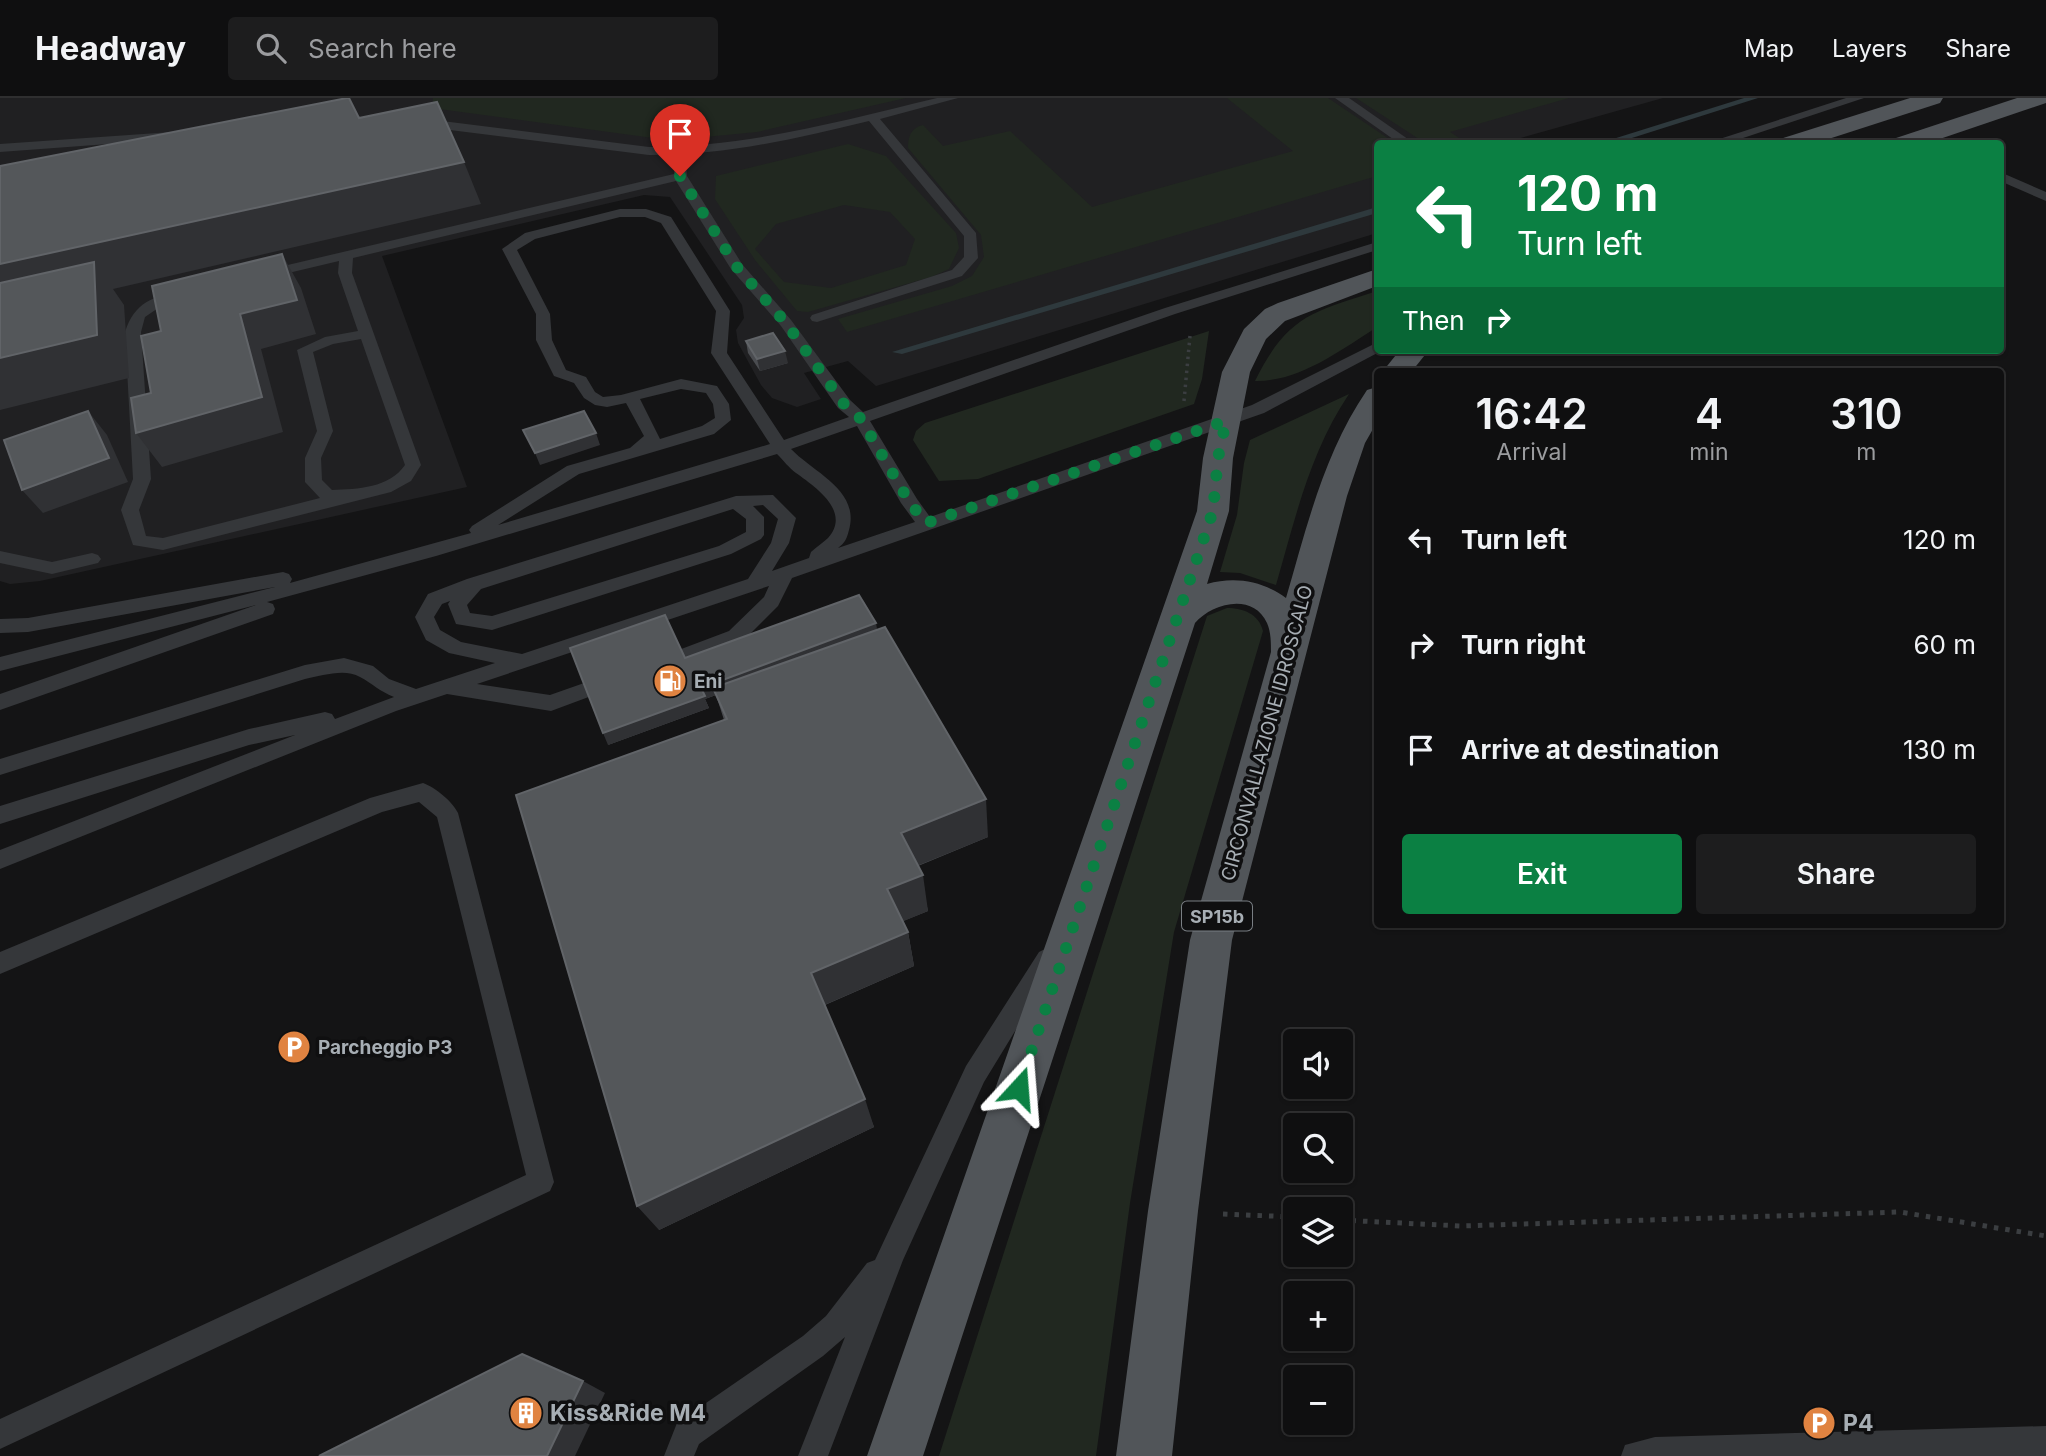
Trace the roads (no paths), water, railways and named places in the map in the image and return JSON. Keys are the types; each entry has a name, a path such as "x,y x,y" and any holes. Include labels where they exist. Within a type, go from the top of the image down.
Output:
{"main road":[{"path":"1801,140 1932,98"},
{"path":"1922,140 2039,98"},
{"path":"895,1456 1213,511 1218,458 1236,372 1254,335 1268,321 1288,309 1374,278"},
{"path":"1400,368 1412,354"},
{"name":"CIRCONVALLAZIONE IDROSCALO","path":"1144,1456 1173,1211 1210,940 1331,496 1350,443 1374,401"},
{"path":"1179,618 1194,600 1207,594 1230,591 1253,595 1267,602 1285,622 1289,654"}],"lane":[{"path":"409,122 431,121 649,151 681,151 767,142 952,98"},
{"path":"1341,98 1403,140"},
{"path":"1723,140 1858,98"},
{"path":"817,318 937,282 957,273 971,258 971,236 872,117"},
{"path":"0,148 189,135"},
{"path":"681,151 680,176 736,266 786,323 844,404 861,419 910,503 926,523"},
{"path":"241,281 680,176"},
{"path":"2004,178 2046,197"},
{"path":"454,545 573,470 708,430 723,420 721,404 711,389 681,384 614,402 595,401 586,394 579,380 560,373 544,340 543,314 509,249 530,236 620,213 646,213 666,220 723,311 719,353 780,447 800,468 824,483 839,501 843,520 838,539 805,566"},
{"path":"0,664 430,552 780,447 1170,312 1374,247"},
{"path":"201,290 162,299 138,315 133,331 142,479 130,510 139,541 163,544 385,488 405,477 413,465 345,273 346,256"},
{"path":"1005,370 1374,262"},
{"path":"358,495 328,496 314,482 313,458 325,431 305,350 330,340 367,334"},
{"path":"0,860 389,706 755,584 1226,421 1286,396 1374,350"},
{"path":"631,397 653,437 636,451"},
{"path":"523,662 456,648 433,635 424,617 435,599 474,584 736,502 767,499 787,518 780,543 755,584"},
{"path":"474,584 457,604 463,619 492,623 725,550 755,535 755,517 736,502"},
{"path":"0,626 28,625 430,552"},
{"path":"0,702 430,552"},
{"path":"0,557 52,568 92,559"},
{"path":"683,656 736,636 771,601 785,573"},
{"path":"0,767 305,672 331,667 345,665 366,671 382,684 416,697"},
{"path":"445,687 551,702 587,690"},
{"path":"0,815 249,737 389,706"},
{"path":"0,963 378,804 423,792 447,813 541,1182 0,1434"},
{"path":"813,1456 891,1255 975,1074 1082,905"},
{"path":"679,1456 688,1434 813,1346 836,1325 891,1255"},
{"path":"1636,1456 1655,1452 2046,1441"}],"waterway":[{"path":"1614,140 1754,98"},
{"path":"898,352 1374,211"}],"place":[{"name":"Eni","path":"670,681"},
{"name":"Parcheggio P3","path":"294,1047"},
{"name":"Kiss&Ride M4","path":"526,1413"},
{"name":"P4","path":"1819,1423"}]}
